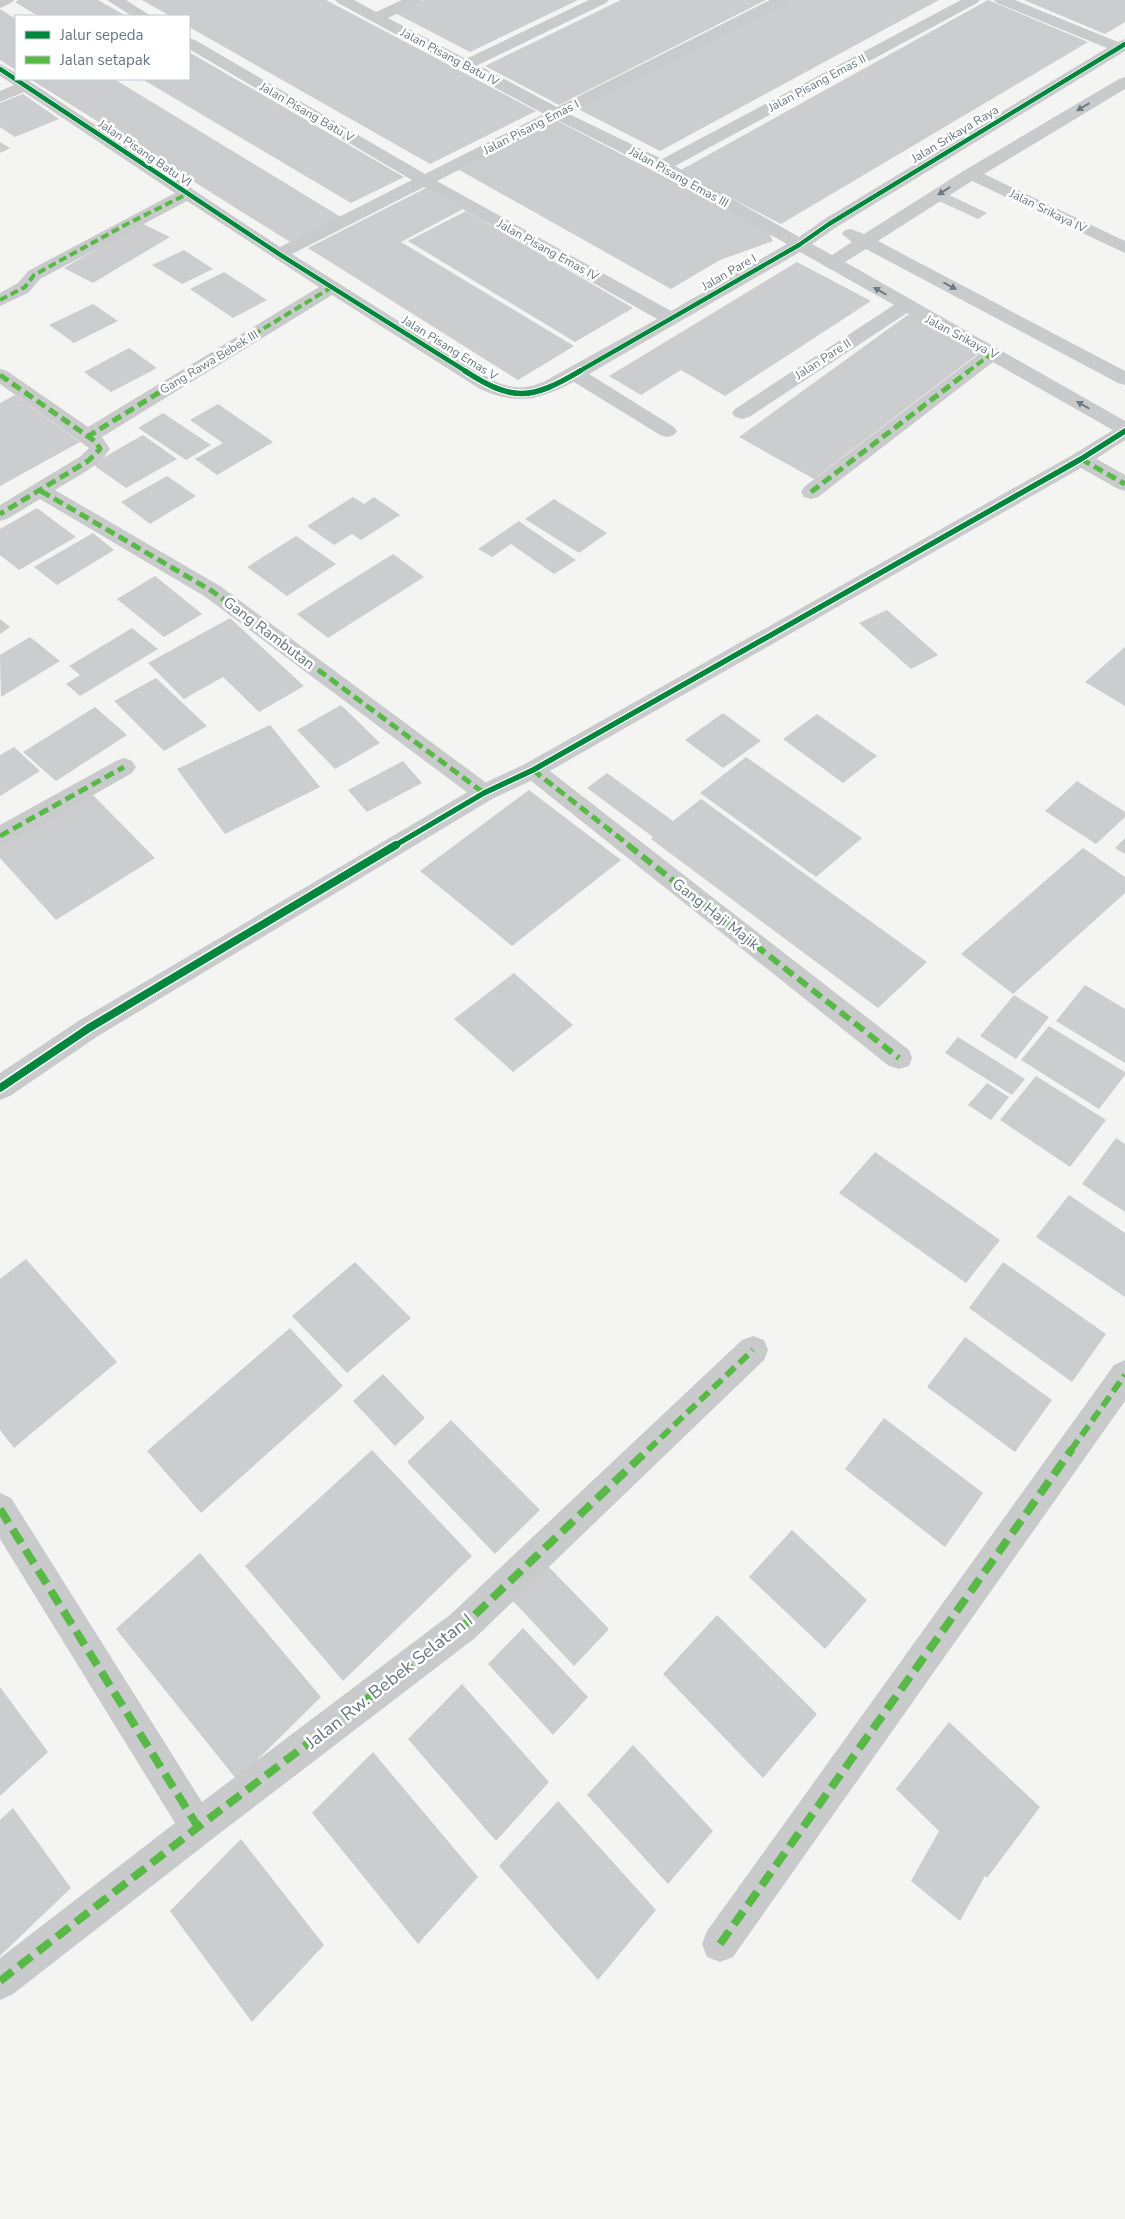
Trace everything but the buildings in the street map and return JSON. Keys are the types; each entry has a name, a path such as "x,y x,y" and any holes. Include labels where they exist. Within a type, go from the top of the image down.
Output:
{"street":[{"path":"0,2 6,0"},
{"path":"115,0 141,15"},
{"name":"Jalan Pisang Batu IV","path":"343,0 557,114"},
{"path":"377,17 414,0"},
{"path":"466,65 600,0"},
{"name":"Jalan Pisang Emas I","path":"279,254 782,0"},
{"name":"Jalan Pisang Emas II","path":"662,166 972,0"},
{"path":"1002,0 1122,46"},
{"name":"Jalan Pisang Batu V","path":"190,44 425,181"},
{"name":"Jalan Srikaya Raya","path":"799,245 829,224 1122,46"},
{"name":"Jalan Pisang Batu VI","path":"0,69 15,79"},
{"name":"Jalan Pisang Batu VI","path":"16,80 279,254"},
{"path":"831,263 864,240 971,174 1117,94 1125,82"},
{"path":"0,97 25,86"},
{"name":"Jalan Pisang Emas III","path":"557,114 662,166 799,245"},
{"name":"Jalan Srikaya IV","path":"971,174 1125,248"},
{"name":"Jalan Pisang Emas IV","path":"425,181 671,319"},
{"path":"0,300 24,287 29,278 34,275 125,224 187,194"},
{"path":"829,224 864,240 1125,379"},
{"name":"Jalan Srikaya V","path":"799,245 905,306 993,353 1125,430"},
{"name":"Jalan Pare I","path":"671,319 799,245"},
{"name":"Jalan Pisang Emas V","path":"279,254 487,385 504,393 524,395 540,391 575,374 671,319"},
{"name":"Gang Rawa Bebek III","path":"87,437 332,287"},
{"name":"Jalan Pare II","path":"742,413 905,306"},
{"path":"811,492 993,353"},
{"path":"575,374 621,404 667,430"},
{"path":"0,375 100,445 98,453 41,491 0,514"},
{"path":"0,1088 89,1028 484,794 533,770 1081,459 1125,430"},
{"path":"1081,459 1125,484"},
{"name":"Gang Rambutan","path":"41,491 212,591 484,794"},
{"path":"0,836 124,767"},
{"name":"Gang Haji Majik","path":"533,770 899,1058"},
{"name":"Jalan Rw. Bebek Selatan I","path":"0,1981 198,1827 463,1626 753,1350"},
{"path":"720,1944 1125,1375"},
{"path":"0,1509 198,1827"}],"marked path":[{"path":"0,300 25,287 34,275 125,225 187,194"},
{"path":"87,437 332,287"},
{"path":"811,492 993,353"},
{"path":"0,375 96,442 100,449 88,461 0,514"},
{"path":"1081,459 1125,484"},
{"path":"41,491 212,591 484,793"},
{"path":"0,836 124,767"},
{"path":"533,770 899,1058"},
{"path":"0,1981 198,1827 463,1626 753,1350"},
{"path":"720,1944 1125,1375"},
{"path":"0,1509 198,1827"}],"cycle path":[{"path":"17,80 279,254 487,385 500,391 522,394 542,390 575,374 799,245 829,224 1125,44"},
{"path":"0,69 15,79"},
{"path":"0,1088 89,1028 484,793 533,770 1081,459 1125,431"}]}
